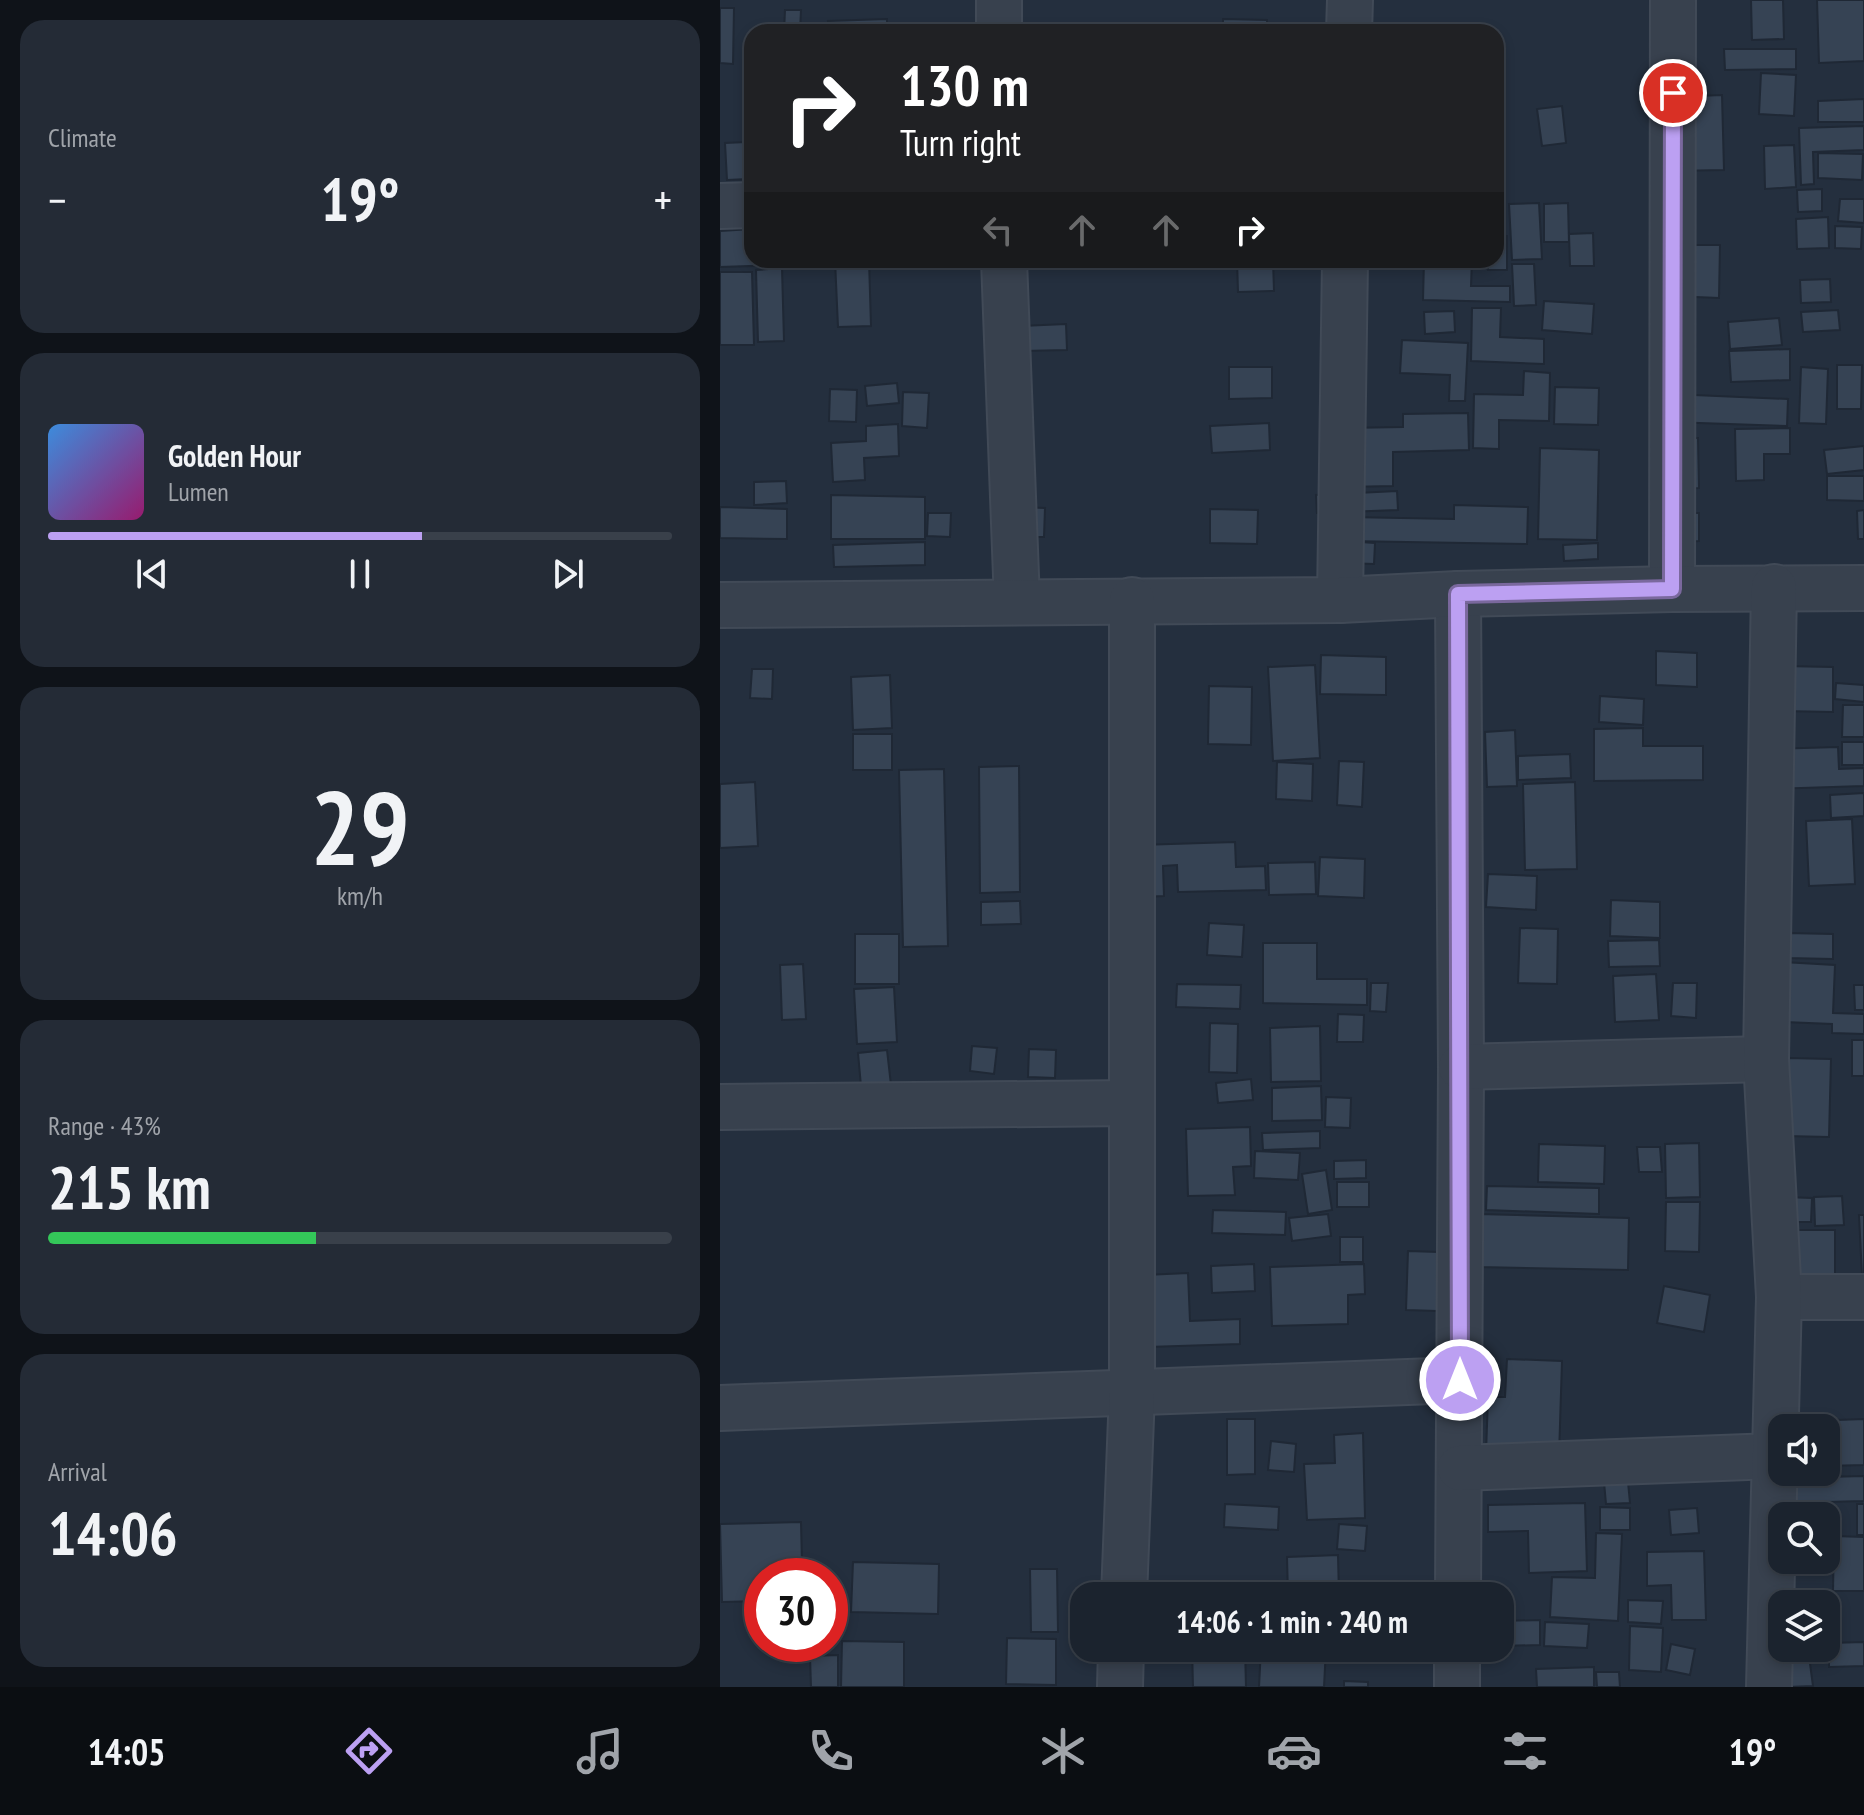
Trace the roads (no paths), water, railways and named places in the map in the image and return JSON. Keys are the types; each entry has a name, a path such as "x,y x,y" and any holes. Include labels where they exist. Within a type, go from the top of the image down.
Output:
{"street":[{"path":"999,0 999,24"},
{"path":"1349,24 1350,0"},
{"path":"1672,589 1673,0"},
{"path":"720,206 744,205"},
{"path":"1004,268 1017,602"},
{"path":"1340,600 1345,268"},
{"path":"1774,587 1766,1059 1779,1297 1775,1414"},
{"path":"720,605 1340,600 1672,589 1864,588"},
{"path":"1458,594 1461,1067 1458,1582"},
{"path":"1125,1582 1132,1393 1132,600"},
{"path":"1461,1067 1766,1059"},
{"path":"720,1107 1132,1103"},
{"path":"1779,1297 1864,1297"},
{"path":"720,1408 1460,1380"},
{"path":"1460,1468 1768,1456"},
{"path":"1769,1687 1773,1486"},
{"path":"1120,1687 1121,1662"},
{"path":"1457,1662 1457,1687"}]}
